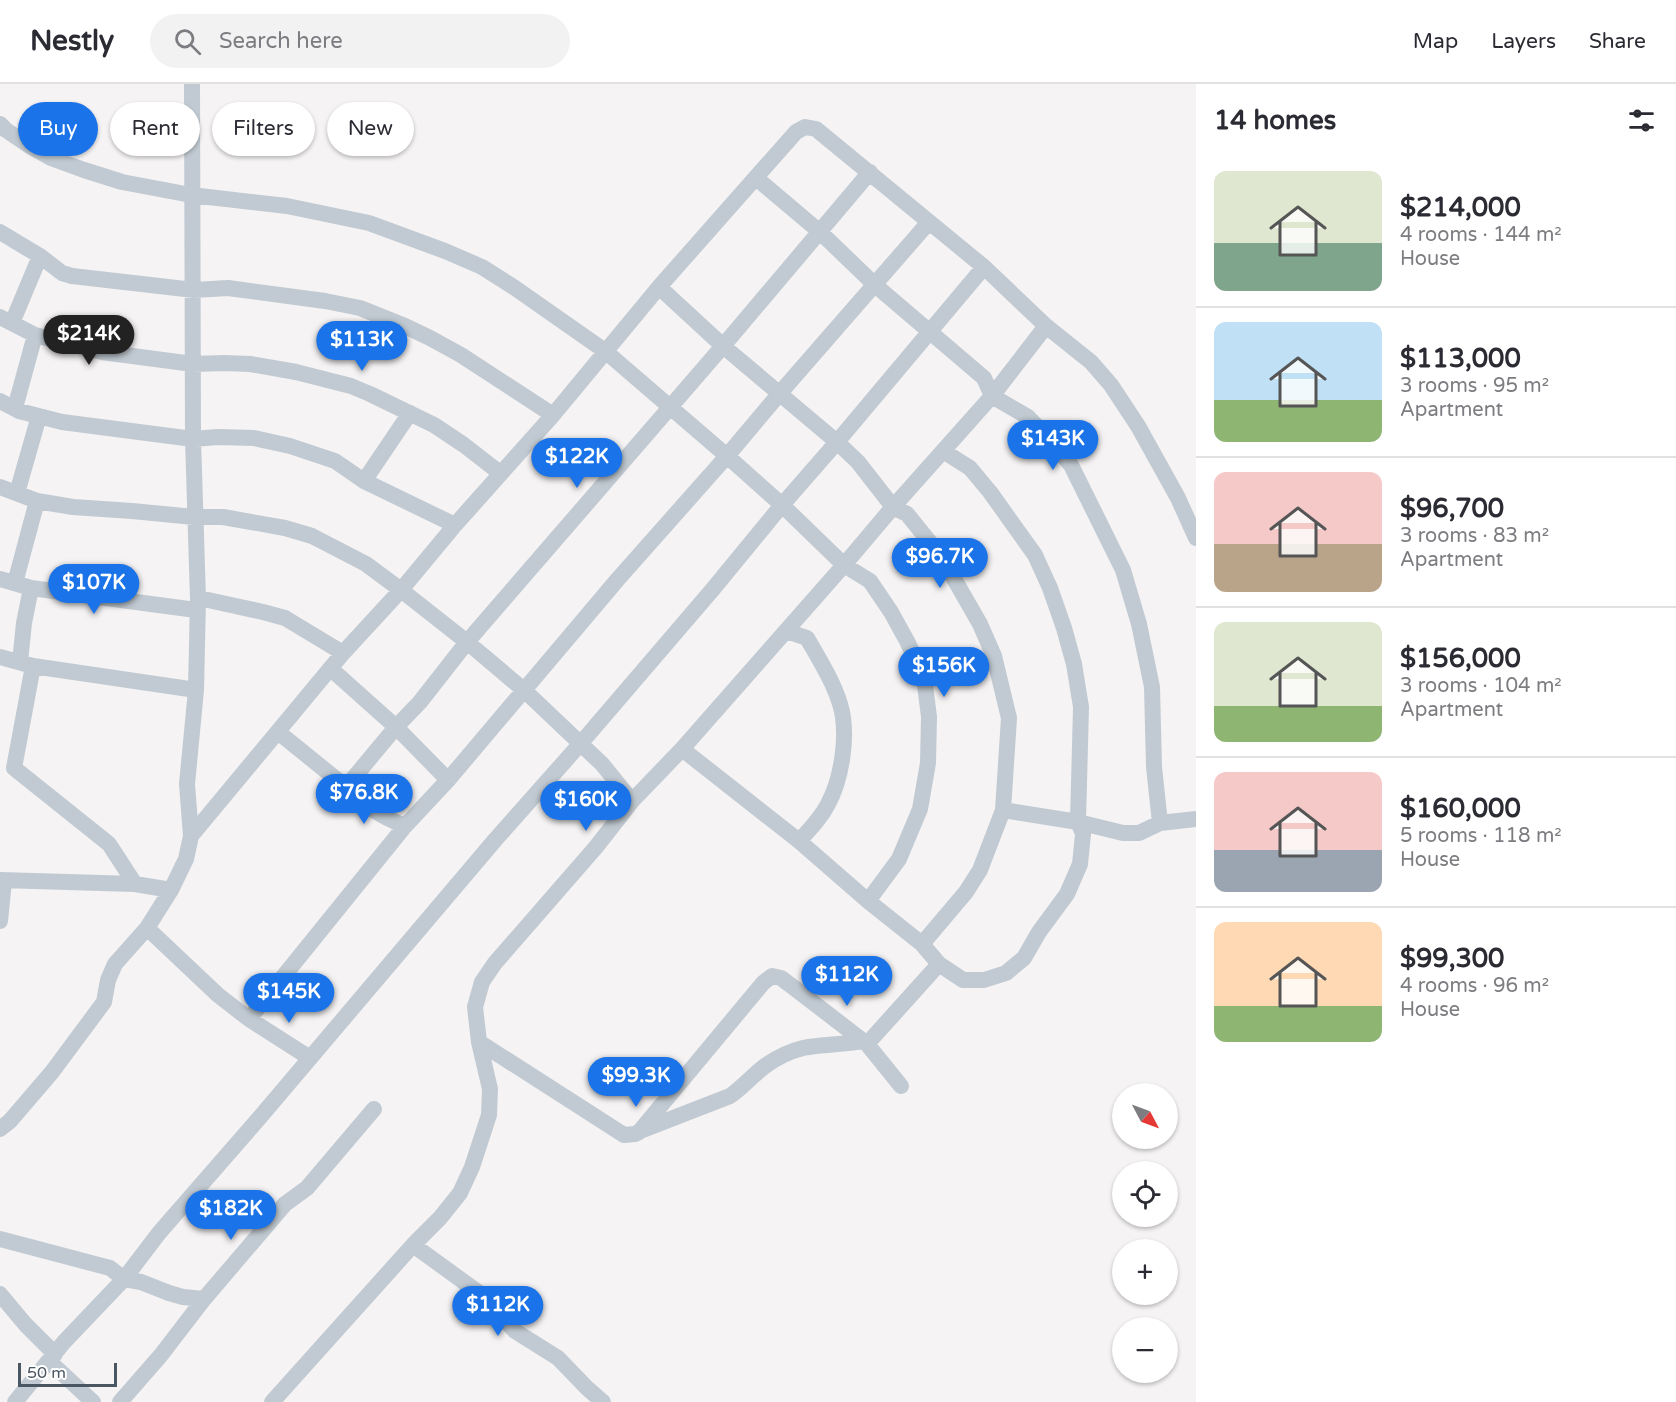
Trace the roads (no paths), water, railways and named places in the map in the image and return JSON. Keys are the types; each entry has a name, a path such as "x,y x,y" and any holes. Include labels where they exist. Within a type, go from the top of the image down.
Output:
{"street":[{"path":"3,1122 52,1072 104,1002 108,980 115,964 147,928 171,890 186,859 191,836 188,784 196,690 197,605 193,439 192,84"},
{"path":"191,836 343,653 401,590 500,472 553,415 659,286 796,132 805,127 816,129 870,172 984,267 1046,326 1091,362 1111,386 1138,426 1178,498 1196,538"},
{"path":"2,129 51,158 122,182 191,195 287,206 369,223 482,267 605,351 728,456 844,565 870,581 891,612 924,677 929,717 928,763 920,809 899,859 868,901"},
{"path":"346,787 420,702 467,642 870,172"},
{"path":"756,178 984,378 992,396 1028,417 1071,465 1123,570 1139,624 1152,687 1154,766 1160,823"},
{"path":"249,1018 405,826 448,780 618,579 728,456 929,222"},
{"path":"0,232 40,256 62,273 72,276 194,290 228,288 360,308 405,326 461,355 553,415"},
{"path":"40,256 6,320 35,335 102,352 193,364 250,364 296,372 351,386 410,413 449,435 500,472"},
{"path":"15,1402 64,1342 124,1279 159,1233 495,840 581,743 984,267"},
{"path":"659,286 723,346 837,442 858,462 892,507 908,514 941,556 980,624 994,657 1009,718 1004,810 980,870 966,892 922,944"},
{"path":"272,1402 440,1218 460,1193 472,1167 489,1116 490,1089 479,1042 475,1007 482,982 495,963 596,847 632,801 682,749 892,507 992,396 1046,326"},
{"path":"35,335 7,405 62,422 193,439 218,436 254,438 290,446 335,461 364,481 455,525"},
{"path":"364,481 410,413"},
{"path":"17,493 39,416"},
{"path":"682,749 800,841 868,901 922,944 939,964 963,980 984,980 1006,973 1024,958 1039,932 1067,894 1080,864 1083,834 1078,822 1081,707 1074,664 1064,628 1035,555 970,468 943,450"},
{"path":"0,487 37,501 73,507 194,517 223,517 285,528 312,536 366,564 467,642 581,743 602,764 632,801"},
{"path":"37,501 15,583 24,623 26,664 14,768 109,844 135,884"},
{"path":"15,583 197,605 208,600 285,618 343,653"},
{"path":"786,631 807,638 812,646 841,705 845,732 842,758 829,803 800,841"},
{"path":"0,657 26,664 196,690"},
{"path":"331,669 396,727 448,780"},
{"path":"278,732 346,787 358,800 384,818 405,826"},
{"path":"0,744 17,750"},
{"path":"1004,810 1078,822 1123,833 1138,833 1160,823 1196,819"},
{"path":"0,921 2,881 135,884 171,890"},
{"path":"147,928 218,996 310,1058"},
{"path":"479,1042 624,1135 635,1134 730,1096 765,1066 802,1048 865,1043 939,964"},
{"path":"639,1132 763,983 772,976 781,978 865,1043 902,1086"},
{"path":"129,1399 204,1299 285,1204 307,1188 374,1109"},
{"path":"0,1239 110,1268 124,1279 141,1282 169,1293 204,1299"},
{"path":"413,1245 483,1294 515,1331 558,1358 603,1402"},
{"path":"1,1297 52,1358 93,1402"}]}
